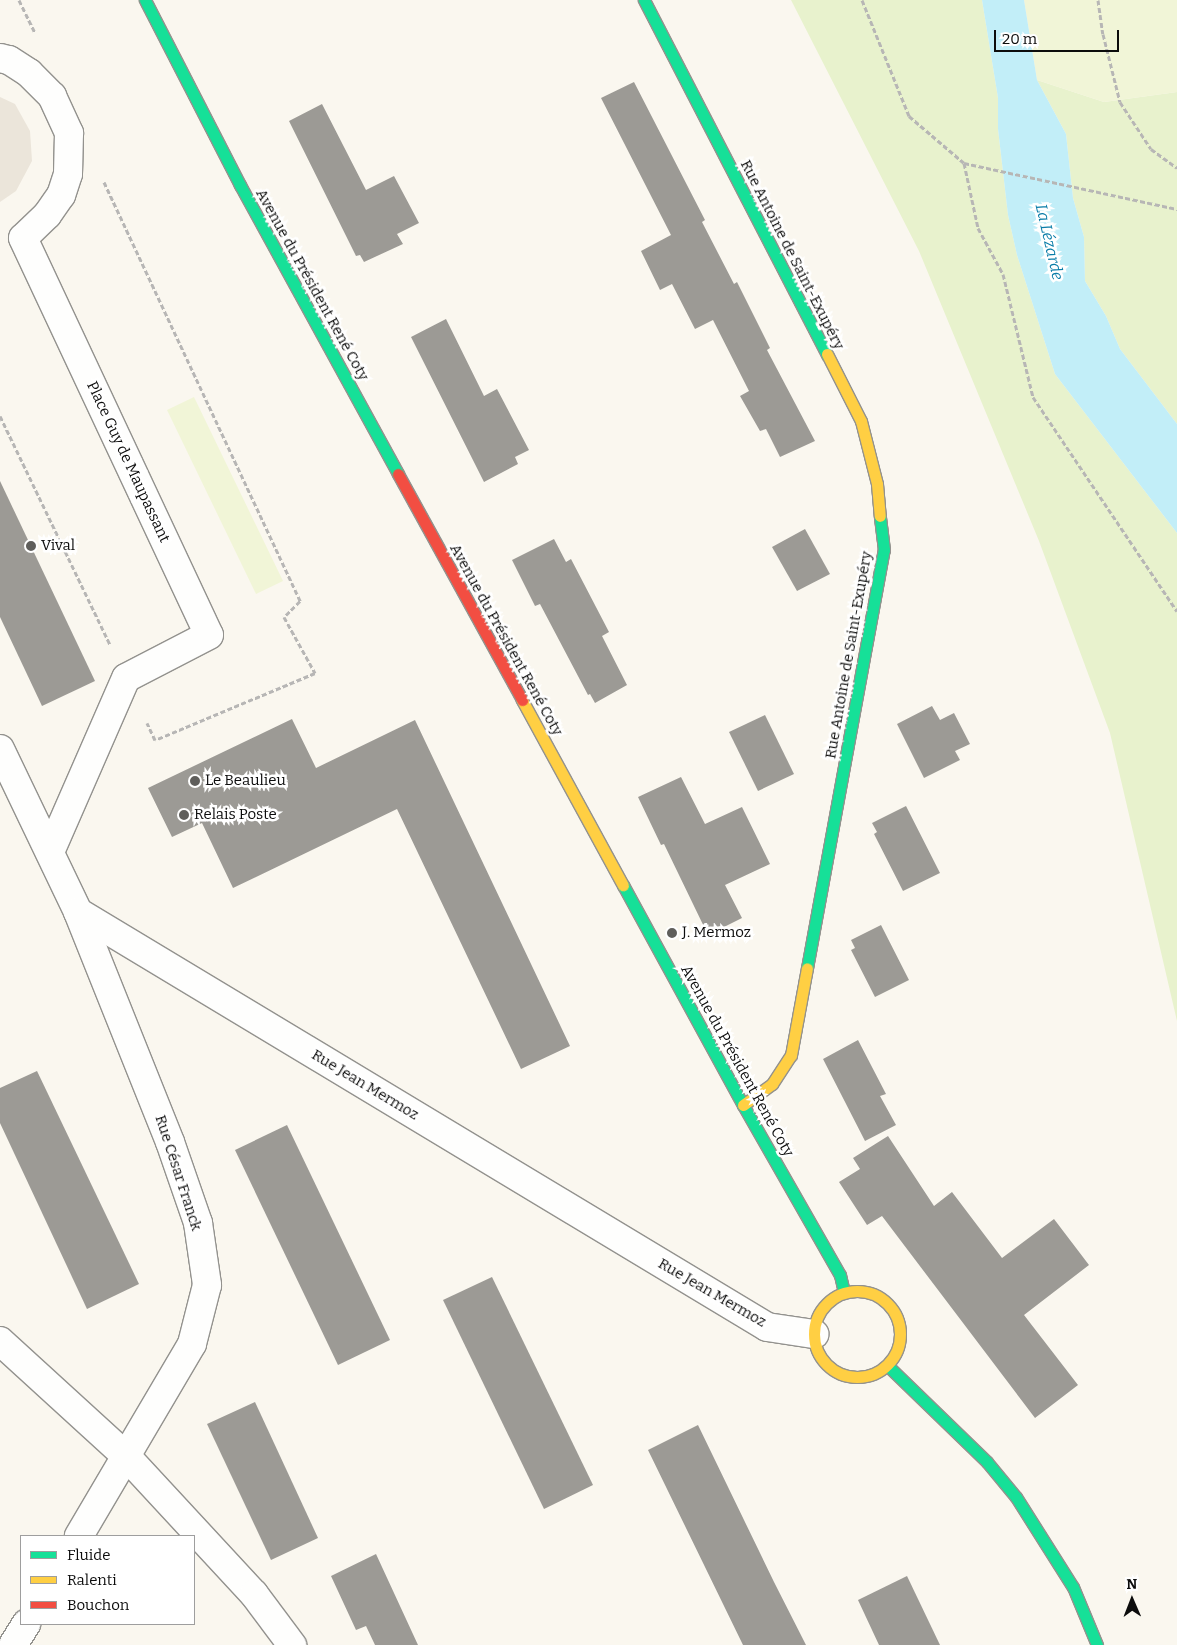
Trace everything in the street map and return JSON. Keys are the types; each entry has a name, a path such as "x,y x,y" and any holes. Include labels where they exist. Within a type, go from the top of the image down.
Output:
{"street":[{"name":"Avenue du Président René Coty","path":"145,0 240,185 743,1105 840,1275 844,1292"},
{"name":"Rue Antoine de Saint-Exupéry","path":"644,0 861,421 877,484 884,550 792,1055 772,1084 743,1105"},
{"name":"Place Guy de Maupassant","path":"0,58 9,60 29,73 52,96 69,133 68,174 61,195 48,215 23,238 209,635 126,678 50,852"},
{"path":"0,748 78,912"},
{"name":"Rue Jean Mermoz","path":"78,912 767,1327 814,1334"},
{"name":"Rue César Franck","path":"78,912 170,1142 198,1223 207,1285 192,1344 80,1535"},
{"path":"858,1290 873,1293 886,1300 895,1311 900,1325 901,1340 897,1354 888,1366 876,1374 861,1377 847,1376 833,1371 823,1360 816,1347 814,1334 816,1320 822,1308 832,1298 844,1292 858,1290"},
{"path":"0,1341 127,1457 254,1594 292,1645"},
{"path":"888,1366 987,1462 1016,1497 1073,1587 1098,1645"},
{"path":"13,1645 25,1625"}],"path":[{"path":"862,0 909,116 964,163 1177,209"},
{"path":"1098,0 1103,34 1120,102 1151,148 1177,168"},
{"path":"964,163 978,228 1003,274 1033,397 1177,611"}],"green space":[{"path":"791,0 982,0 998,98 998,129 1008,215 1017,255 1055,374 1177,533 1177,1021 1110,733 1039,541 919,251"},
{"path":"1024,0 1177,0 1177,92 1104,102 1037,80"},
{"path":"1037,80 1104,102 1177,92 1177,424 1120,349 1106,316 1085,281 1084,237 1073,198 1066,134"},
{"path":"194,397 283,581 256,594 167,410"}],"shaded area":[{"path":"0,97 15,104 30,131 32,161 16,191 0,202"}],"water":[{"name":"La Lézarde","path":"982,0 1024,0 1037,80 1066,134 1073,198 1084,237 1085,281 1106,316 1120,349 1177,424 1177,533 1055,374 1017,255 1008,215 998,129 998,98"}],"building":[{"path":"634,82 705,220 702,222 734,284 737,282 770,348 767,350 815,441 780,457 766,429 760,431 740,396 749,391 713,320 695,329 672,284 660,290 641,251 671,235 601,98"},
{"path":"322,104 366,190 394,176 419,223 397,234 403,244 364,262 360,255 356,256 289,121"},
{"path":"446,319 484,396 497,389 529,450 515,457 518,464 484,482 411,337"},
{"path":"0,481 95,681 42,706 0,617"},
{"path":"805,529 830,574 797,591 772,547"},
{"path":"554,539 566,562 571,559 609,632 602,636 627,685 595,703 590,694 588,695 540,604 535,606 512,560"},
{"path":"932,706 940,720 954,713 970,744 955,751 960,760 924,778 897,724"},
{"path":"765,715 794,774 758,791 729,732"},
{"path":"292,719 316,768 415,720 570,1046 521,1069 397,809 233,888 202,823 172,837 148,788"},
{"path":"681,777 705,824 742,807 770,864 725,885 742,918 708,935 664,844 661,845 638,797"},
{"path":"906,806 940,873 903,891 874,834 877,832 872,823"},
{"path":"881,925 909,980 875,997 851,950 855,948 851,940"},
{"path":"858,1040 886,1094 880,1096 896,1125 865,1141 823,1059"},
{"path":"37,1071 139,1284 87,1309 0,1123 0,1088"},
{"path":"287,1125 390,1340 338,1365 235,1150"},
{"path":"888,1136 934,1206 952,1192 1002,1258 1054,1219 1089,1265 1024,1315 1078,1385 1035,1418 882,1216 867,1225 839,1182 860,1169 853,1158"},
{"path":"492,1277 593,1485 544,1509 443,1300"},
{"path":"255,1402 318,1538 271,1560 207,1424"},
{"path":"698,1425 806,1645 743,1645 648,1450"},
{"path":"376,1554 418,1645 375,1645 366,1626 356,1630 331,1576"},
{"path":"907,1576 940,1645 879,1645 858,1600"}],"traffic: fast":[{"path":"145,0 240,185 398,474"},
{"path":"644,0 827,354"},
{"path":"807,968 884,550 880,516"},
{"path":"623,885 743,1105 840,1275 844,1292"},
{"path":"888,1366 987,1462 1016,1497 1073,1587 1097,1645"}],"traffic: slow":[{"path":"827,354 861,421 877,484 880,516"},
{"path":"522,700 623,885"},
{"path":"743,1105 772,1084 791,1055 807,968"},
{"path":"849,1291 865,1291 874,1294 888,1303 897,1317 900,1334 897,1351 888,1365 874,1374 865,1377 849,1377 833,1370 821,1358 814,1342 814,1326 821,1310 833,1298 849,1291"}],"traffic: jam":[{"path":"398,474 522,700"}],"place":[{"name":"Vival","path":"31,546"},
{"name":"Le Beaulieu","path":"195,781"},
{"name":"Relais Poste","path":"184,815"},
{"name":"J. Mermoz","path":"672,933"}]}
